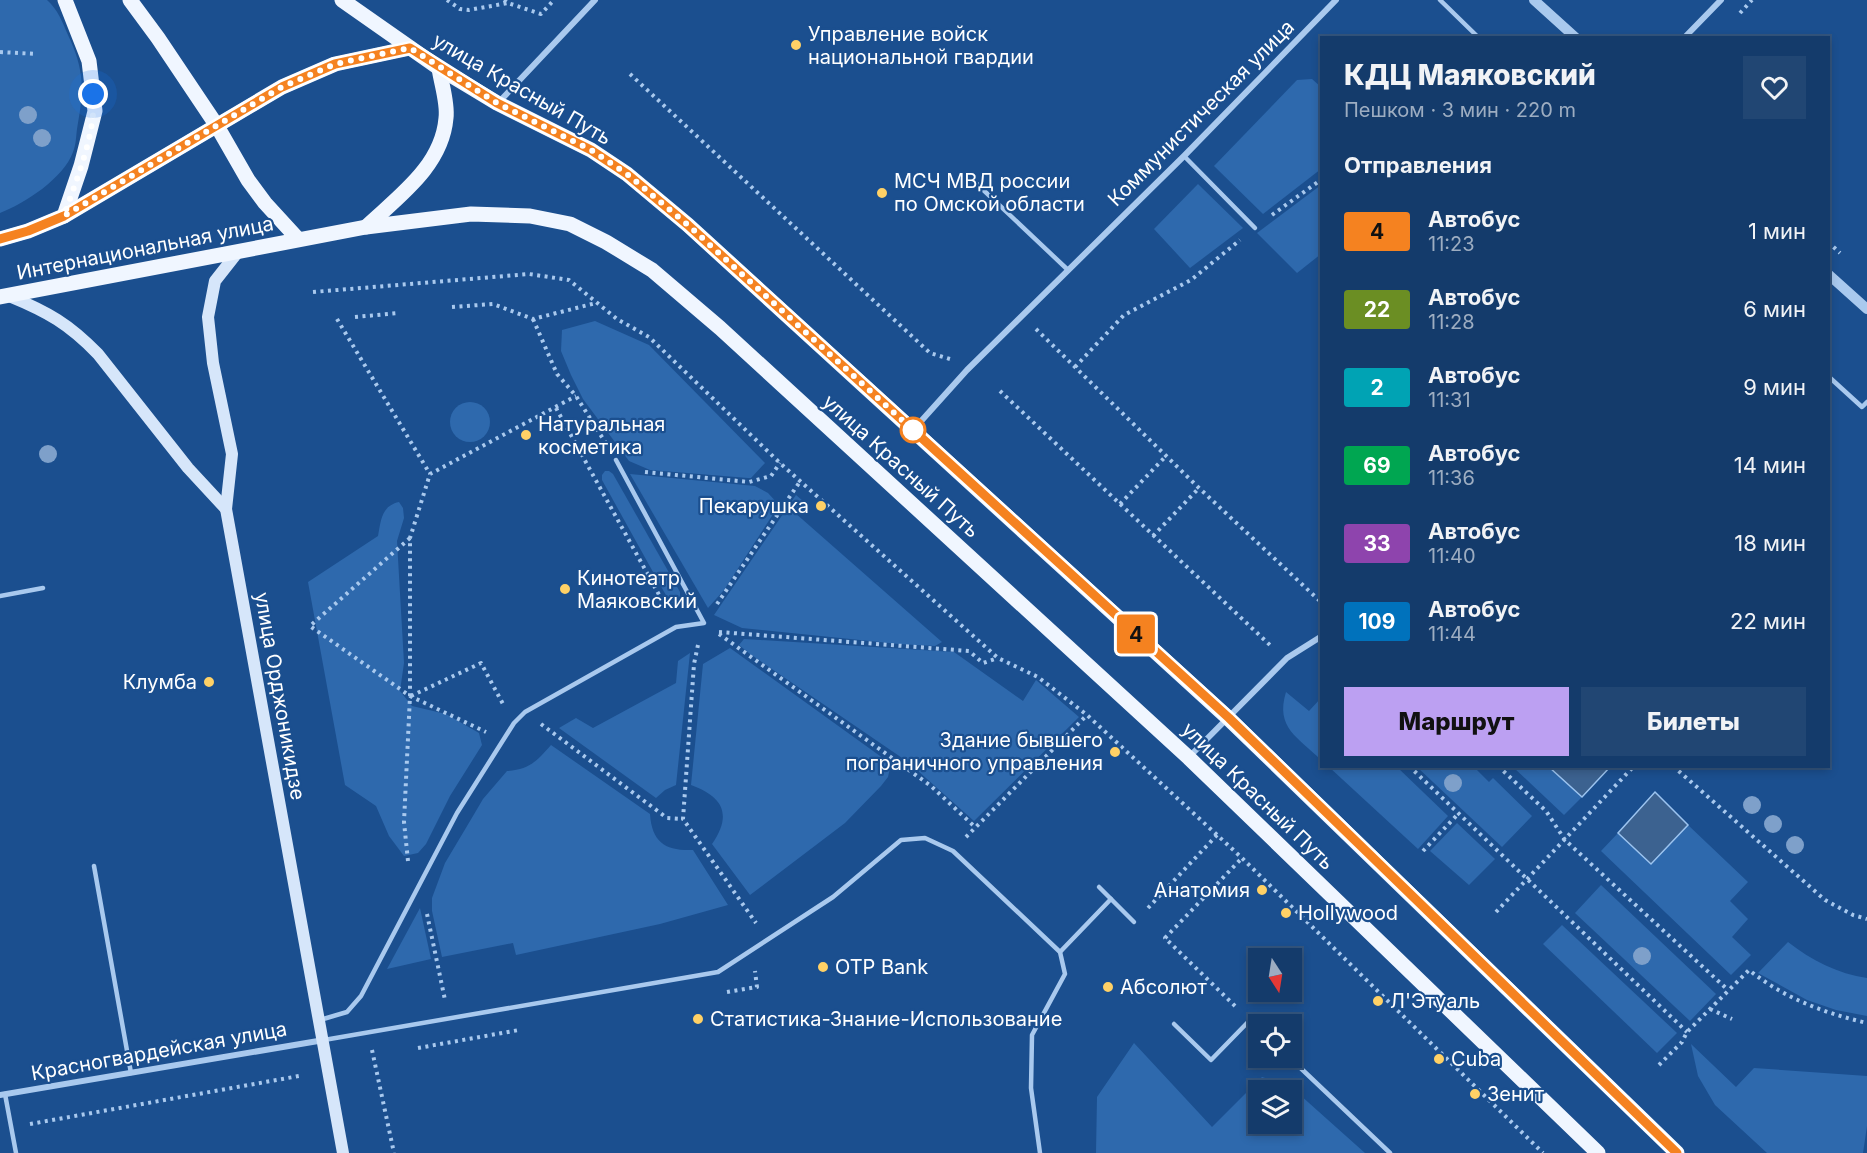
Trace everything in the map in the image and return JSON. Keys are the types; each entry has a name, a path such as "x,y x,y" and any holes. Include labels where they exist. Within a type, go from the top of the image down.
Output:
{"main road":[{"path":"64,216 81,166 95,111 89,61 65,0"},
{"path":"130,0 217,126 248,180 265,203 298,239"},
{"name":"улица Красный Путь","path":"342,0 439,68 497,103 591,150 627,174 688,225 1229,718 1677,1153"},
{"path":"217,126 282,87 335,64 410,48"},
{"path":"366,227 424,172 441,144 447,116 439,68"},
{"name":"Интернациональная улица","path":"0,239 28,231 64,216 217,126"},
{"name":"улица Красный Путь","path":"298,239 366,227 471,214 530,216 570,224 606,242 652,270 720,328 1189,758 1598,1153"},
{"name":"Интернациональная улица","path":"4,296 298,239"},
{"name":"улица Орджоникидзе","path":"237,252 215,281 208,317 213,363 232,454 226,509 343,1153"},
{"path":"4,296 46,312 82,338 105,363 188,468 226,509"}],"street":[{"path":"497,103 595,0"},
{"name":"Коммунистическая улица","path":"913,430 967,370 1184,156 1336,0"},
{"path":"1534,0 1574,36"},
{"path":"1686,36 1721,0"},
{"path":"1830,276 1867,309"},
{"path":"1189,758 1287,658 1320,637"},
{"name":"Красногвардейская улица","path":"3,1095 324,1040"}],"lane":[{"path":"1440,0 1477,36"},
{"path":"1184,156 1255,228"},
{"path":"977,184 1068,270"},
{"path":"1830,378 1862,407 1867,402"},
{"path":"320,1020 346,1012 361,996 457,813 514,723 525,712 676,627 704,623 616,460"},
{"path":"0,596 43,588"},
{"path":"324,1040 718,972 833,897 901,840 925,838 953,851 1060,952 1065,974 1032,1035 1031,1088 1040,1153"},
{"path":"94,866 131,1073"},
{"path":"1099,887 1134,922"},
{"path":"1060,952 1111,899"},
{"path":"1174,1024 1211,1060 1248,1022"},
{"path":"1301,1068 1390,1153"},
{"path":"3,1095 16,1153"}],"path":[{"path":"447,0 460,9 469,10 506,2 542,14 554,0"},
{"path":"0,52 37,54"},
{"path":"630,74 930,353 949,360"},
{"path":"1075,367 1124,315 1191,280 1255,228 1320,180"},
{"path":"313,292 529,274 569,280 617,319 649,337 780,463 998,658 1038,677 1087,715 1242,858 1544,1153"},
{"path":"452,307 493,303 533,319 596,303"},
{"path":"355,317 399,313"},
{"path":"1022,316 1199,488 1320,601"},
{"path":"337,319 430,474"},
{"path":"533,319 557,374 576,396 616,460 627,467 652,473 749,482 771,476 780,463"},
{"path":"1000,391 1271,647"},
{"path":"449,1018 426,912 416,891 408,863 404,822 410,696 410,538 430,474 576,396"},
{"path":"556,408 676,627"},
{"path":"1120,504 1166,456"},
{"path":"767,939 683,819 694,664 704,623 801,480"},
{"path":"1153,536 1199,488"},
{"path":"410,538 310,626 410,696 503,741"},
{"path":"998,658 982,663 969,651 716,632 931,786 975,827 1087,715"},
{"path":"410,696 481,663 514,723"},
{"path":"525,712 667,818 683,819"},
{"path":"1410,768 1687,1032"},
{"path":"1500,768 1546,810 1565,840 1728,990"},
{"path":"1496,912 1632,768"},
{"path":"1675,768 1825,900 1853,915 1867,919"},
{"path":"1424,851 1458,814"},
{"path":"1134,922 1217,835"},
{"path":"1242,858 1165,938 1248,1018"},
{"path":"1659,1065 1682,1042 1687,1032 1749,970 1798,1002 1867,1023"},
{"path":"1710,1009 1732,1020"},
{"path":"372,1050 393,1153"},
{"path":"11,1127 298,1076"}],"shaded area":[{"path":"0,0 47,0 51,4 74,48 82,81 82,92 75,144 68,162 42,189 0,213"},
{"path":"1312,79 1320,86 1320,170 1263,214 1214,166 1297,80"},
{"path":"1198,184 1243,228 1190,268 1154,229"},
{"path":"1320,186 1320,255 1297,273 1257,233"},
{"path":"595,321 649,345 765,463 751,478 748,478 650,470 629,461 583,399 561,351 562,330"},
{"path":"470,402 478,403 484,408 489,414 489,430 484,436 478,441 470,442 462,441 456,436 451,430 450,422 451,414 456,408 462,403"},
{"path":"605,471 613,474 680,592 680,599 672,603 668,599 602,480"},
{"path":"630,474 755,486 768,493 779,505 724,590 708,608"},
{"path":"796,495 803,501 794,512 942,642 935,646 899,644 742,628 714,615"},
{"path":"399,502 403,508 404,518 397,541 404,663 400,691 412,706 446,714 479,733 482,745 450,796 426,844 418,853 404,856 389,836 376,806 345,785 308,582 378,536 385,511"},
{"path":"744,639 954,652 1023,701 1036,680 1079,717 974,821 908,762 750,654 739,645"},
{"path":"730,648 887,761 890,768 888,777 881,786 845,823 750,895 712,844 722,824 721,808 711,795 691,785 703,664"},
{"path":"690,653 676,785 665,790 656,798 559,728 576,718 593,728 676,683 678,661"},
{"path":"1286,692 1309,711 1320,699 1320,759 1291,731 1286,723 1283,704"},
{"path":"551,745 650,814 654,832 662,843 675,849 693,850 728,905 660,924 516,955 513,943 442,957 432,911 432,898 445,863 483,799 507,771 532,764"},
{"path":"1330,768 1398,768 1448,816 1418,849"},
{"path":"1418,768 1475,768 1489,782 1493,778 1532,816 1502,847"},
{"path":"1514,768 1550,768 1582,797 1564,815"},
{"path":"1550,768 1609,768 1582,797"},
{"path":"1655,792 1688,825 1651,864 1618,833"},
{"path":"1457,823 1495,859 1469,885 1430,851"},
{"path":"1688,825 1748,882 1730,901 1748,919 1732,937 1751,955 1731,975 1601,851 1618,833 1651,863"},
{"path":"1601,885 1716,994 1690,1021 1575,913"},
{"path":"420,908 431,959 387,969"},
{"path":"1562,925 1677,1033 1657,1053 1543,944"},
{"path":"1788,942 1825,965 1867,978 1867,1016 1836,1010 1807,1000 1758,973"},
{"path":"1134,1043 1212,1127 1248,1091 1248,1134 1302,1134 1302,1097 1365,1153 1096,1153 1097,1097"},
{"path":"1691,1044 1736,1087 1754,1068 1867,1076 1867,1126 1863,1153 1767,1153 1715,1105 1698,1076"}],"bus line":[{"name":"4","path":"0,239 28,231 64,216 282,87 335,64 410,48 497,103 591,150 627,174 688,225 1229,718 1677,1153"}],"place":[{"name":"Управление войск национальной гвардии","path":"796,45"},
{"name":"МСЧ МВД россии по Омской области","path":"882,193"},
{"name":"Натуральная косметика","path":"526,435"},
{"name":"Пекарушка","path":"821,506"},
{"name":"Кинотеатр Маяковский","path":"565,589"},
{"name":"Клумба","path":"209,682"},
{"name":"Здание бывшего пограничного управления","path":"1115,752"},
{"name":"Анатомия","path":"1262,890"},
{"name":"Hollywood","path":"1286,913"},
{"name":"OTP Bank","path":"823,967"},
{"name":"Абсолют","path":"1108,987"},
{"name":"Л'Этуаль","path":"1378,1001"},
{"name":"Статистика-Знание-Использование","path":"698,1019"},
{"name":"Cuba","path":"1439,1059"},
{"name":"Зенит","path":"1475,1094"}],"route":[{"path":"93,94 95,111 81,166 64,216 282,87 335,64 410,48 497,103 591,150 627,174 688,225 913,430"}]}
